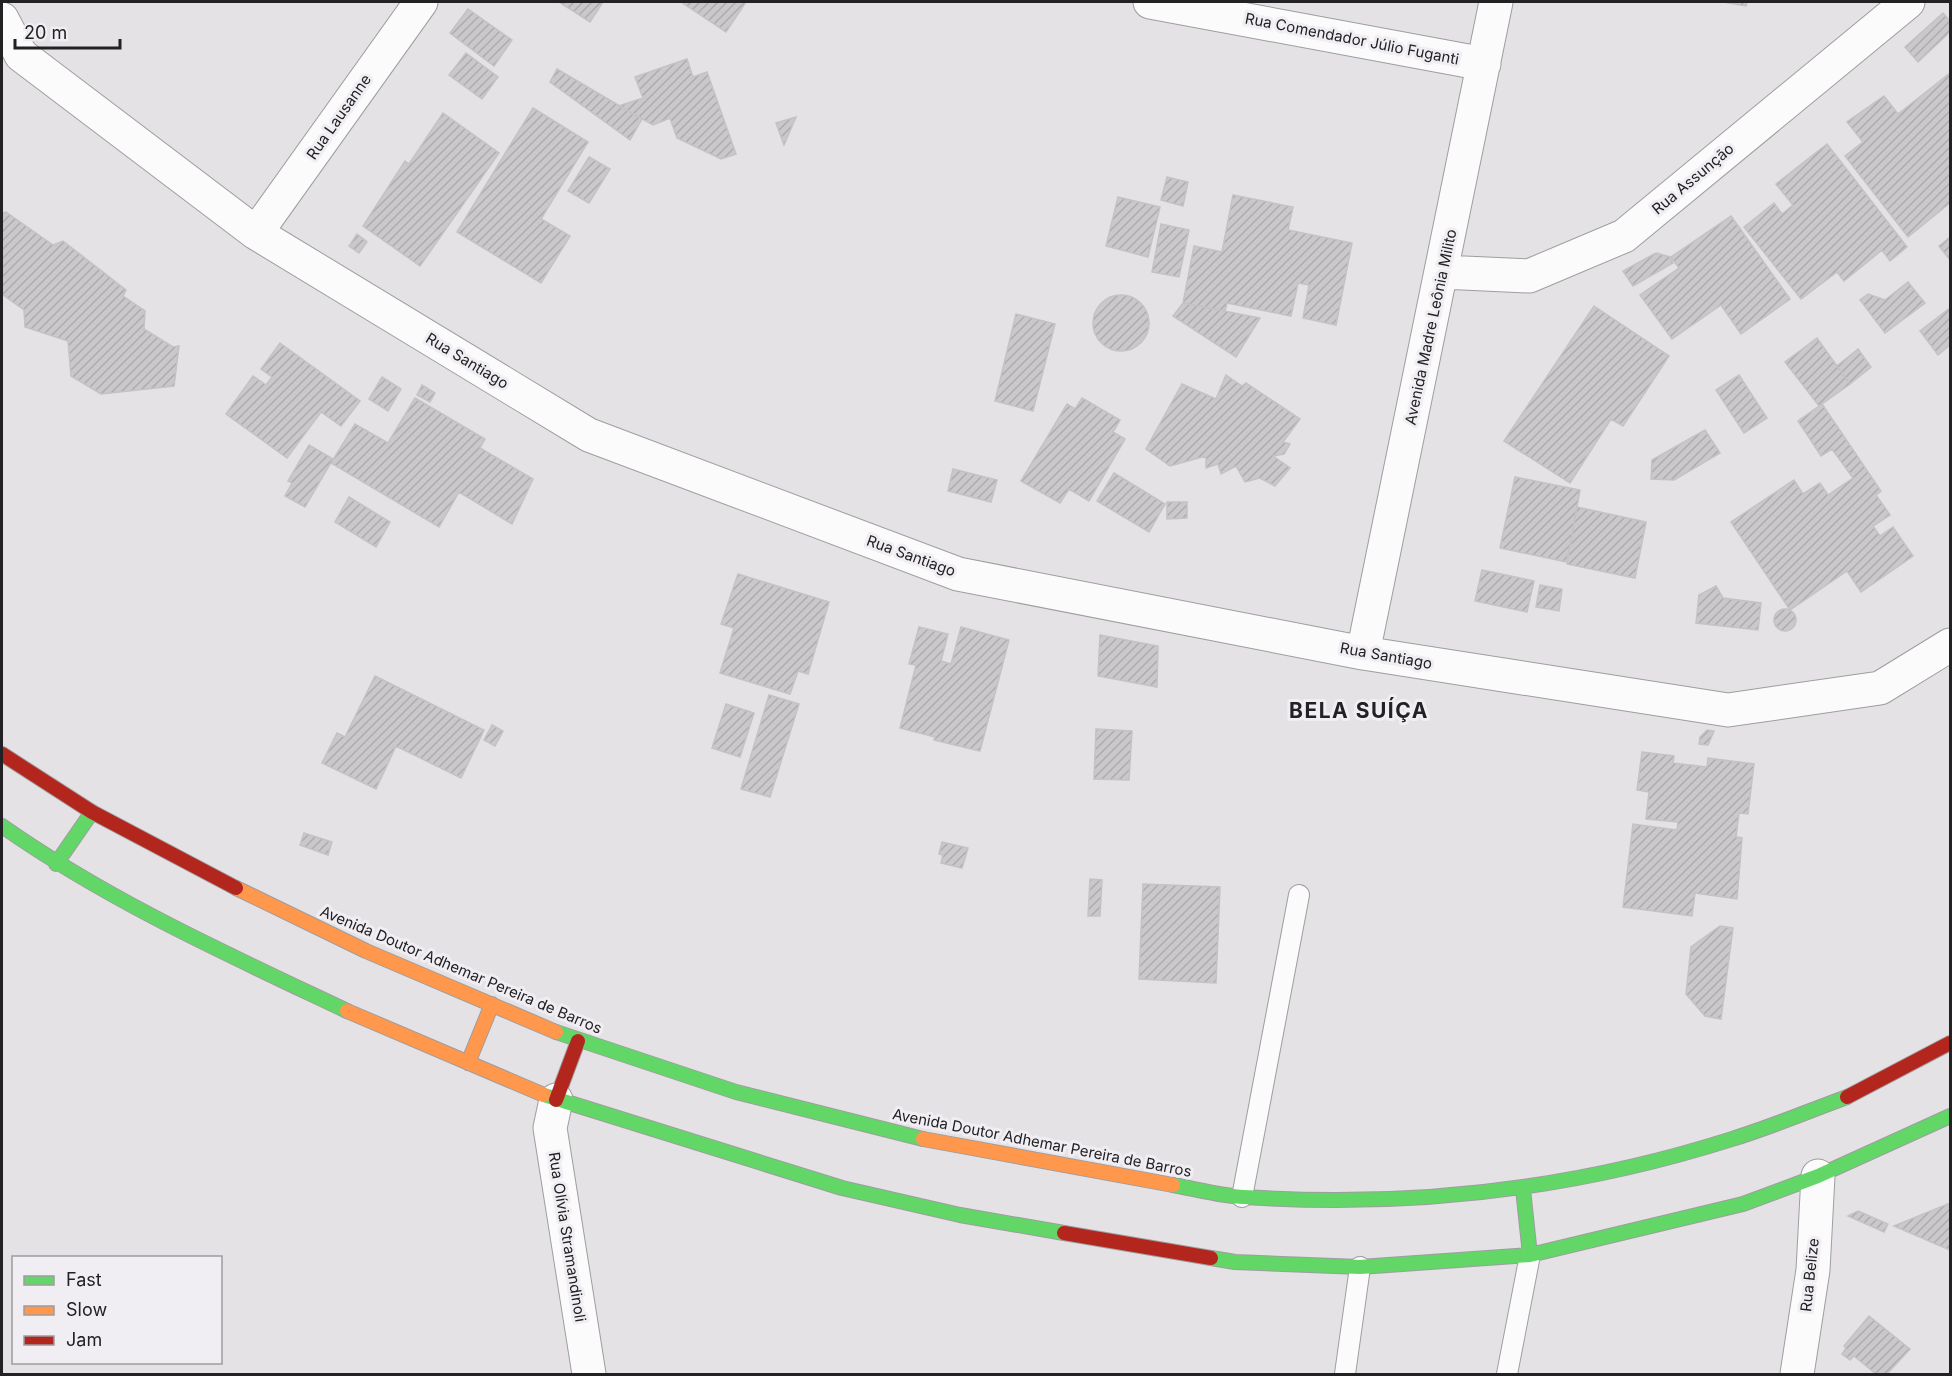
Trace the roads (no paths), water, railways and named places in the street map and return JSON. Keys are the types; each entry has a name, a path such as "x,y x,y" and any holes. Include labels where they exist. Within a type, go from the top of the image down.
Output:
{"street":[{"name":"Rua Lausanne","path":"256,233 421,2"},
{"name":"Rua Comendador Júlio Fuganti","path":"1150,2 1484,64"},
{"name":"Avenida Madre Leônia Milito","path":"1363,653 1496,2"},
{"name":"Rua Assunção","path":"1442,272 1529,276 1624,236 1908,2"},
{"name":"Rua Santiago","path":"2,19 11,65 256,233 589,435 958,574 1363,653 1728,710 1880,688 1950,645"},
{"name":"Avenida Doutor Adhemar Pereira de Barros","path":"2,754 92,812 189,865 366,951 578,1041 736,1092 934,1142 1242,1197 1388,1200 1524,1189 1618,1170 1732,1139 1847,1097 1950,1044"},
{"path":"56,864 92,812"},
{"path":"2,826 56,864 198,940 357,1016 556,1100 842,1188 960,1215 1235,1262 1360,1267 1530,1255 1743,1204 1818,1176 1950,1116"},
{"path":"468,1063 492,1004"},
{"path":"556,1100 578,1041"},
{"name":"Rua Olívia Stramandinoli","path":"556,1100 550,1128 589,1374"},
{"name":"Rua Belize","path":"1797,1374 1813,1270 1818,1176"},
{"path":"1524,1189 1530,1255"}],"lane":[{"path":"1242,1197 1299,895"},
{"path":"1507,1374 1530,1255"},
{"path":"1345,1374 1360,1267"}],"district":[{"name":"BELA SUÍÇA","path":"1359,711"}]}
